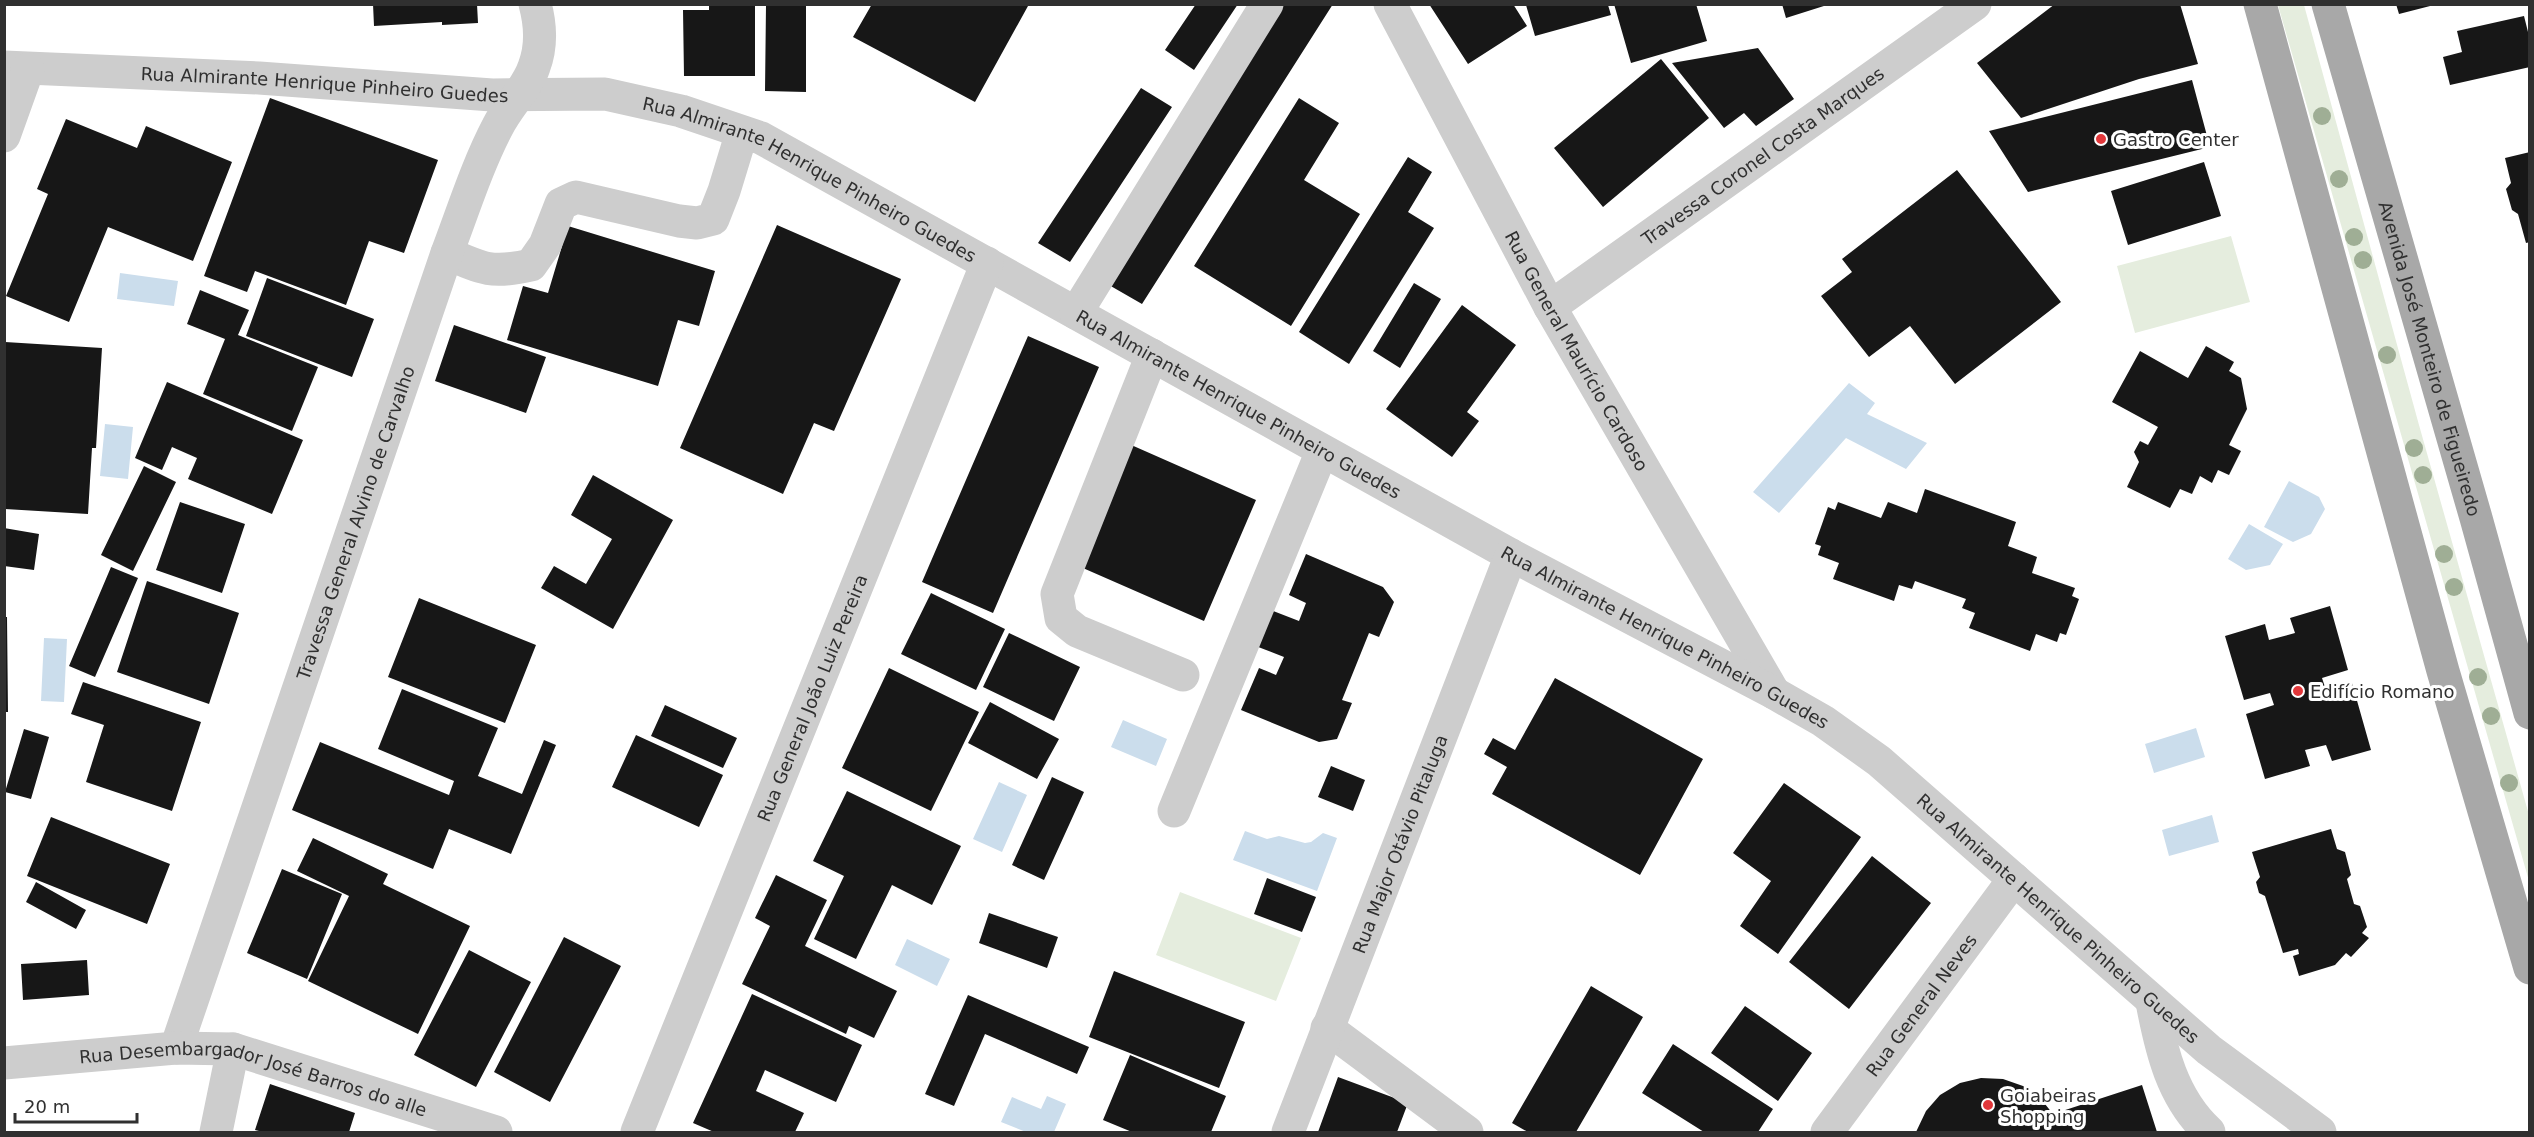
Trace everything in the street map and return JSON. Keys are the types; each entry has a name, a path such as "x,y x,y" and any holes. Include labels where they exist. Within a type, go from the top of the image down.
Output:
{"main road":[{"path":"2260,4 2443,671 2529,968"},
{"name":"Avenida José Monteiro de Figueiredo","path":"2328,4 2476,518 2529,713"}],"street":[{"name":"Travessa General Alvino de Carvalho","path":"177,1048 447,253 481,161 499,124 534,69 540,44 541,25 535,4"},
{"path":"1076,313 1267,4"},
{"name":"Rua General Maurício Cardoso","path":"1390,4 1551,307 1774,693"},
{"name":"Travessa Coronel Costa Marques","path":"1551,307 1975,4"},
{"name":"Rua Almirante Henrique Pinheiro Guedes","path":"16,68 259,78 492,95 605,94 681,111 761,138 1511,555 1823,721 1879,761 2209,1050 2320,1132"},
{"path":"4,136 16,68"},
{"path":"447,253 480,268 506,270 531,265 545,245 561,204 576,197 679,221 697,223 713,219 742,132"},
{"name":"Rua General João Luiz Pereira","path":"637,1132 987,263"},
{"path":"1152,356 1057,594 1061,618 1077,631 1183,675"},
{"path":"1173,811 1322,451"},
{"name":"Rua Major Otávio Pitaluga","path":"1288,1132 1511,555"},
{"name":"Rua General Neves","path":"1827,1132 2014,879"},
{"path":"2152,1002 2170,1075 2182,1101 2194,1118 2209,1132"},
{"path":"1327,1028 1467,1132"},
{"name":"Rua Desembargador José Barros do alle","path":"4,1063 177,1048 233,1049 496,1132"},
{"path":"216,1132 233,1049"}],"green space":[{"path":"2278,5 2304,5 2529,815 2529,881"},
{"path":"2231,236 2250,302 2135,333 2117,266"},
{"path":"1180,892 1301,938 1276,1001 1156,955"}],"water":[{"path":"120,273 178,281 174,306 117,299"},
{"path":"1849,383 1875,403 1867,414 1927,443 1906,469 1846,438 1779,513 1753,492"},
{"path":"105,424 133,427 128,479 100,476"},
{"path":"2289,481 2319,497 2325,509 2311,534 2293,542 2264,527"},
{"path":"2249,524 2283,544 2270,565 2246,570 2228,559"},
{"path":"44,638 67,639 64,702 41,701"},
{"path":"1123,720 1167,739 1156,766 1111,747"},
{"path":"2196,728 2205,757 2154,773 2145,744"},
{"path":"999,782 1027,795 1002,852 973,839"},
{"path":"2212,815 2219,842 2169,856 2162,830"},
{"path":"1245,831 1267,839 1279,836 1305,843 1311,842 1323,833 1337,838 1317,891 1233,860"},
{"path":"907,939 950,959 937,986 895,965"},
{"path":"1047,1096 1066,1104 1054,1132 1026,1132 1001,1122 1012,1097 1041,1109"}],"building":[{"path":"373,4 477,4 478,23 442,25 442,22 374,26"},
{"path":"709,4 755,4 755,76 684,76 683,10 709,10"},
{"path":"872,4 1025,4 1028,6 975,102 853,37"},
{"path":"1196,4 1238,4 1194,70 1165,50"},
{"path":"1276,4 1333,4 1142,304 1102,281"},
{"path":"1429,4 1513,4 1527,26 1468,64"},
{"path":"1614,4 1696,4 1707,41 1631,63"},
{"path":"1782,4 1827,4 1827,5 1786,18"},
{"path":"2055,4 2180,4 2198,64 2139,79 2021,118 1977,63"},
{"path":"2396,4 2434,4 2434,5 2399,14"},
{"path":"766,5 806,5 806,92 765,91"},
{"path":"1526,5 1608,5 1611,15 1535,36"},
{"path":"2524,16 2530,40 2530,67 2450,85 2443,57 2462,52 2457,31"},
{"path":"1758,48 1794,99 1756,126 1744,113 1724,128 1672,63"},
{"path":"1661,59 1709,118 1603,207 1554,148"},
{"name":"Gastro Center","path":"2192,80 2210,147 2028,192 1989,131"},
{"path":"1141,88 1172,107 1070,262 1038,243"},
{"path":"270,98 438,160 404,253 369,241 346,305 255,271 247,292 204,276"},
{"path":"1299,98 1339,123 1304,180 1360,214 1291,326 1194,266"},
{"path":"66,119 137,148 146,126 232,162 193,261 108,227 69,322 6,296 48,194 37,189"},
{"path":"2530,152 2530,242 2526,243 2518,214 2512,210 2506,189 2511,183 2505,158"},
{"path":"1408,157 1432,172 1408,212 1434,228 1349,364 1299,332"},
{"path":"2204,162 2221,216 2128,245 2111,191"},
{"path":"1957,170 2061,302 1955,384 1910,326 1869,357 1821,296 1852,272 1842,259"},
{"path":"777,225 901,279 834,431 814,423 783,494 680,448"},
{"path":"568,226 715,271 699,326 678,320 658,386 507,340 523,286 548,293"},
{"path":"267,278 374,319 352,377 246,336"},
{"path":"1414,283 1441,299 1400,368 1373,351"},
{"path":"200,290 249,310 238,335 318,367 292,431 203,394 225,339 187,324"},
{"path":"1462,305 1516,345 1467,412 1479,421 1452,457 1386,409"},
{"path":"454,325 546,357 526,413 435,381"},
{"path":"1028,336 1099,367 993,613 922,582"},
{"path":"5,342 102,348 96,448 92,448 88,514 5,509"},
{"path":"2206,346 2234,362 2229,371 2241,378 2247,409 2229,445 2241,451 2229,475 2218,470 2212,483 2200,476 2192,494 2180,489 2170,508 2127,487 2139,462 2134,452 2140,441 2148,445 2158,427 2112,402 2140,351 2188,378"},
{"path":"167,382 303,440 272,514 188,479 197,458 172,447 162,470 135,458"},
{"path":"1129,444 1256,500 1204,621 1076,565"},
{"path":"144,466 176,482 133,571 101,555"},
{"path":"593,475 673,520 613,629 541,588 554,566 586,584 612,539 571,515"},
{"path":"1925,489 2016,522 2008,546 2037,557 2032,573 2075,588 2072,596 2079,599 2066,635 2060,633 2057,642 2036,634 2030,651 1969,628 1975,613 1962,608 1966,599 1915,581 1912,589 1899,585 1894,601 1833,579 1839,563 1818,555 1821,546 1815,544 1828,507 1835,510 1838,502 1881,518 1888,502 1917,513"},
{"path":"180,502 245,524 222,593 156,570"},
{"path":"4,528 39,534 34,570 4,566"},
{"path":"1306,554 1383,587 1394,602 1379,637 1369,633 1342,700 1352,703 1337,739 1319,742 1241,710 1259,668 1276,675 1284,657 1253,645 1268,609 1299,621 1306,603 1289,595"},
{"path":"111,567 138,578 95,677 69,666"},
{"path":"147,581 239,613 209,704 117,672"},
{"path":"931,593 1005,629 976,690 901,654"},
{"path":"419,598 536,645 505,723 388,677"},
{"name":"Edifício Romano","path":"2330,606 2348,670 2322,678 2326,690 2352,683 2371,750 2332,761 2326,745 2305,750 2310,766 2265,779 2246,714 2274,705 2270,693 2244,700 2225,636 2265,624 2269,640 2295,633 2290,618"},
{"path":"4,617 7,617 8,712 4,712"},
{"path":"1009,633 1080,667 1054,721 983,687"},
{"path":"889,668 979,712 931,811 842,768"},
{"path":"1555,678 1703,759 1640,875 1492,794 1507,767 1484,754 1493,738 1515,750"},
{"path":"83,682 201,722 172,811 86,782 104,725 71,714"},
{"path":"402,689 498,728 478,776 522,794 544,740 556,745 511,854 449,829 433,869 292,810 320,742 449,795 454,781 378,749"},
{"path":"990,702 1059,739 1037,779 968,743"},
{"path":"665,705 737,738 723,768 651,736"},
{"path":"24,729 49,737 31,799 5,792"},
{"path":"636,735 723,775 699,827 612,787"},
{"path":"1331,766 1365,780 1353,811 1318,797"},
{"path":"1052,777 1084,792 1044,880 1012,865"},
{"path":"1784,783 1861,837 1778,954 1740,926 1771,881 1733,853"},
{"path":"847,791 961,846 932,905 892,885 856,959 814,939 844,876 813,861"},
{"path":"51,817 170,864 147,924 27,876"},
{"path":"2331,829 2337,849 2345,852 2351,875 2347,879 2354,904 2360,906 2367,927 2362,933 2369,938 2351,957 2346,953 2335,965 2299,976 2293,956 2299,954 2298,949 2283,953 2265,896 2259,893 2256,882 2260,877 2252,852"},
{"path":"313,838 388,874 383,884 470,926 418,1034 308,981 349,896 297,871"},
{"path":"1872,856 1931,903 1849,1009 1789,962"},
{"path":"282,869 342,894 307,979 247,953"},
{"path":"776,875 827,900 805,946 897,991 874,1038 849,1026 846,1034 742,984 770,926 755,918"},
{"path":"1267,878 1316,897 1302,932 1254,914"},
{"path":"36,882 86,910 76,929 26,902"},
{"path":"989,913 1058,937 1047,968 979,943"},
{"path":"564,937 621,966 550,1102 494,1072"},
{"path":"469,950 531,982 476,1087 414,1055"},
{"path":"87,960 89,995 23,1000 21,964"},
{"path":"1114,971 1245,1022 1219,1088 1089,1037"},
{"path":"1591,986 1643,1017 1576,1132 1528,1132 1512,1123"},
{"path":"752,994 862,1045 836,1102 765,1070 756,1091 804,1113 795,1132 714,1132 693,1123"},
{"path":"968,995 1089,1047 1077,1074 985,1034 954,1106 925,1094"},
{"path":"1745,1006 1812,1053 1778,1101 1711,1053"},
{"path":"1673,1044 1773,1109 1758,1132 1704,1132 1642,1093"},
{"path":"1130,1055 1226,1096 1211,1132 1132,1132 1103,1120"},
{"path":"1338,1077 1408,1103 1397,1132 1318,1132"},
{"name":"Goiabeiras Shopping","path":"1981,1078 2003,1079 2023,1086 2041,1099 2053,1114 2142,1085 2157,1132 1916,1132 1926,1111 1940,1095 1960,1083"},
{"path":"270,1084 355,1113 349,1132 263,1132 255,1130"}],"place":[{"name":"Gastro Center","path":"2101,139"},
{"name":"Edifício Romano","path":"2298,691"},
{"name":"Goiabeiras Shopping","path":"1988,1105"}]}
